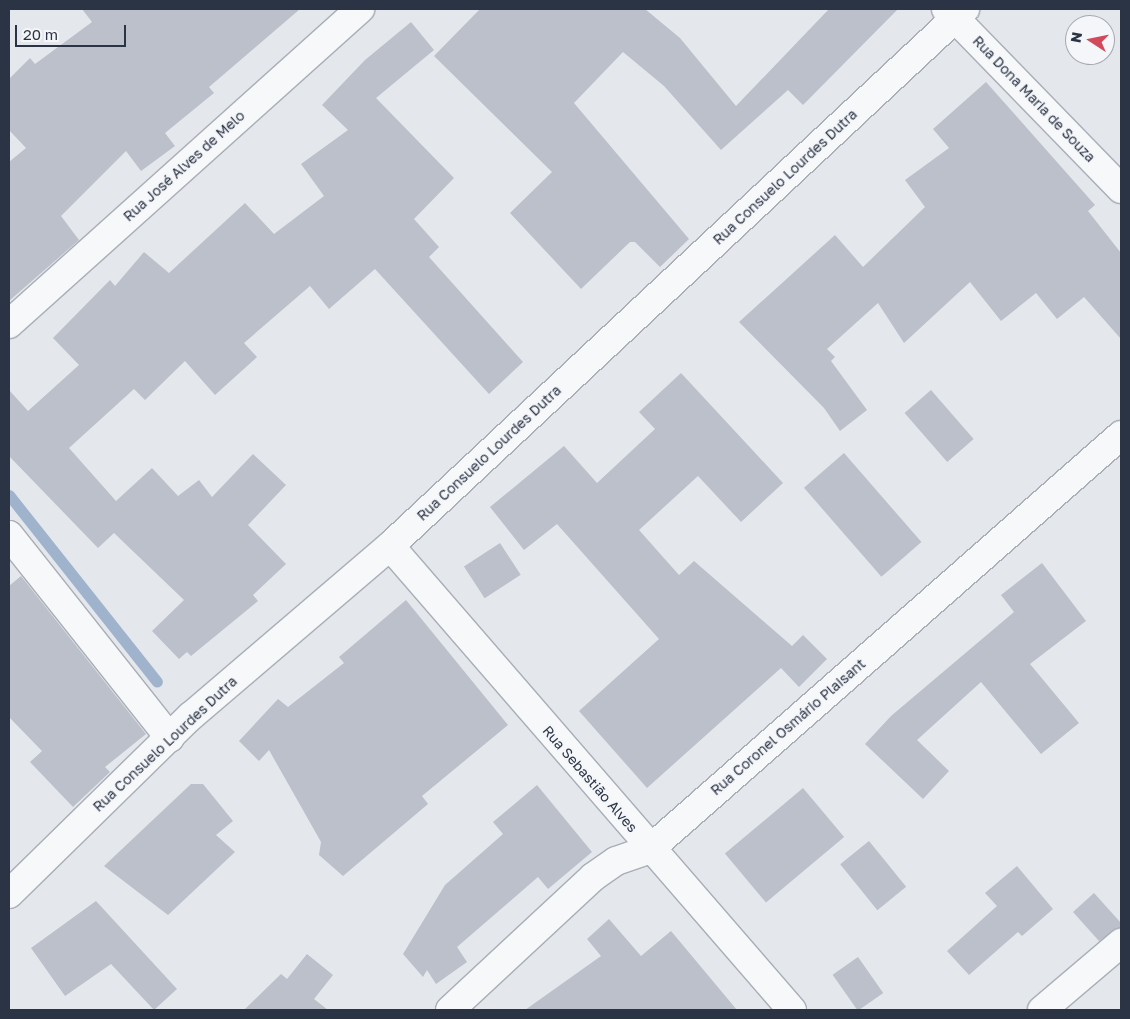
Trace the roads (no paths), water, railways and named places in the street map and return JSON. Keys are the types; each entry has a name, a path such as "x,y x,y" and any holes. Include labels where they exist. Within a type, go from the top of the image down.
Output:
{"street":[{"name":"Rua José Alves de Melo","path":"9,324 360,9"},
{"name":"Rua Dona Maria de Souza","path":"955,12 1121,189"},
{"name":"Rua Consuelo Lourdes Dutra","path":"9,894 170,738 390,546 955,12"},
{"name":"Rua Coronel Osmário Plaisant","path":"450,1010 593,877 616,861 650,849 1121,435"},
{"path":"9,534 170,738"},
{"name":"Rua Sebastião Alves","path":"390,546 650,849 792,1010"},
{"path":"1042,1010 1121,943"}],"waterway":[{"path":"9,495 157,682"}]}
